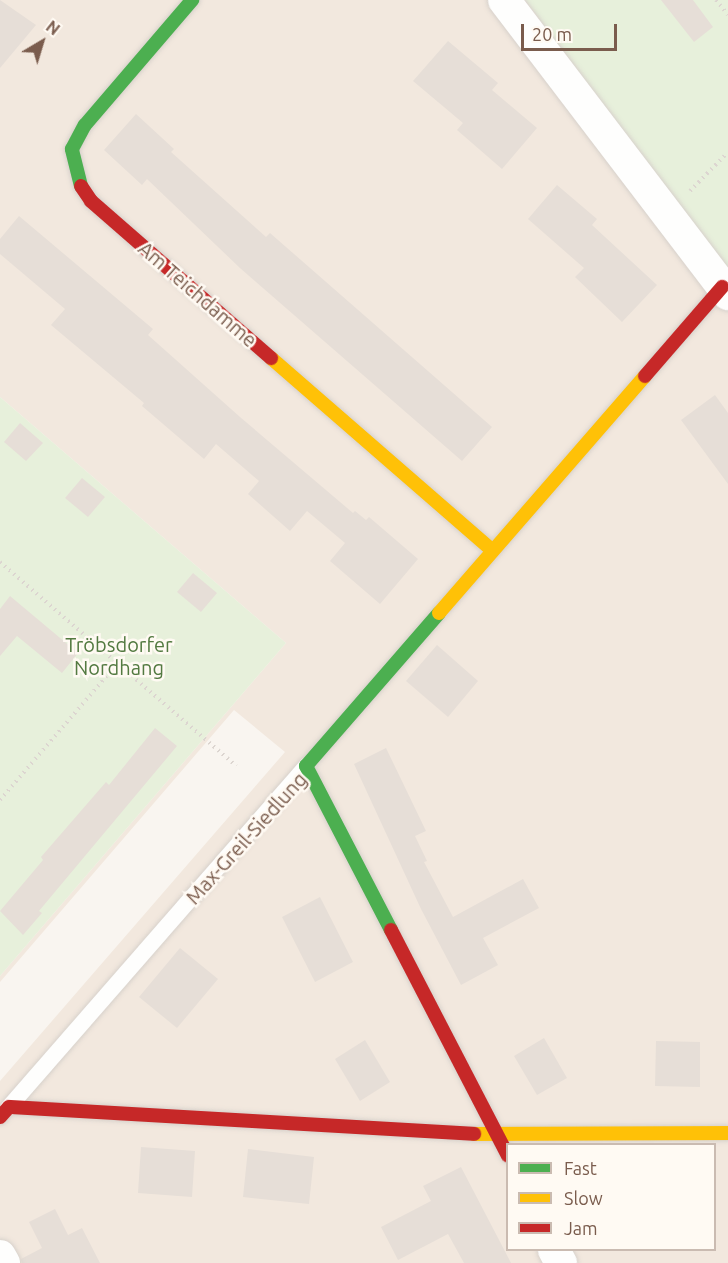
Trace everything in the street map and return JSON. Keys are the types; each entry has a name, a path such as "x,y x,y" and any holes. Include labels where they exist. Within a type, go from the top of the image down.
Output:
{"street":[{"name":"Am Teichdamme","path":"192,0 85,125 72,149 76,179 91,201 492,550"},
{"path":"306,766 492,550 725,291 504,0"},
{"name":"Max-Greil-Siedlung","path":"306,766 506,1154"},
{"name":"Max-Greil-Siedlung","path":"4,1112 497,1135 728,1133"},
{"path":"0,1256 4,1263"}],"lane":[{"name":"Max-Greil-Siedlung","path":"4,1112 306,766"}],"path":[{"path":"716,0 728,15"},
{"path":"690,191 728,152"},
{"path":"0,562 236,766"},
{"path":"0,800 117,664"}],"shaded area":[{"path":"0,0 728,0 728,1263 0,1263 0,1081 285,752 234,710 0,982 0,976 286,643 0,397"}],"green space":[{"path":"525,0 728,0 728,271"},
{"name":"Tröbsdorfer Nordhang","path":"0,397 286,643 0,976"}],"building":[{"path":"0,0 36,25 0,68"},
{"path":"661,0 693,0 713,27 694,42"},
{"path":"448,41 498,83 492,90 537,128 502,169 457,130 463,123 413,81"},
{"path":"136,114 174,149 171,152 266,237 270,233 492,427 462,461 240,268 147,179 142,185 104,150"},
{"path":"557,185 597,219 592,225 657,285 622,322 575,277 584,268 528,219"},
{"path":"19,216 153,329 148,335 240,417 353,513 355,511 366,520 369,517 418,559 380,604 330,561 345,543 307,511 290,531 248,494 259,481 216,444 204,459 142,406 144,403 51,325 65,309 0,254 0,239"},
{"path":"715,395 728,413 728,484 681,420"},
{"path":"20,423 43,443 26,461 4,442"},
{"path":"82,478 105,497 88,517 65,498"},
{"path":"193,573 217,593 201,612 177,592"},
{"path":"10,596 78,653 62,673 17,636 0,656 0,609"},
{"path":"437,645 478,681 448,717 406,681"},
{"path":"155,728 177,746 39,911 42,913 23,935 0,911 43,860 41,857 106,782 109,785"},
{"path":"386,748 426,831 415,836 427,861 424,862 453,917 523,879 539,908 483,938 498,965 461,985 421,909 354,764"},
{"path":"320,897 353,962 315,982 282,917"},
{"path":"180,948 218,979 177,1028 139,997"},
{"path":"544,1038 567,1078 537,1095 514,1056"},
{"path":"365,1040 390,1082 360,1101 335,1059"},
{"path":"656,1041 700,1042 700,1087 655,1086"},
{"path":"141,1147 195,1151 192,1197 138,1193"},
{"path":"248,1149 314,1157 309,1204 243,1197"},
{"path":"461,1167 511,1263 464,1263 448,1234 398,1260 381,1227 431,1201 423,1186"},
{"path":"55,1209 68,1235 82,1228 100,1263 22,1263 21,1259 42,1248 29,1222"}],"traffic: fast":[{"path":"81,186 72,149 85,125 192,0"},
{"path":"391,930 306,766 439,613"}],"traffic: slow":[{"path":"271,358 492,550"},
{"path":"439,613 645,376"},
{"path":"474,1134 728,1133"}],"traffic: jam":[{"path":"81,186 91,201 271,358"},
{"path":"645,376 722,287"},
{"path":"391,930 506,1152"},
{"path":"0,1117 9,1107 474,1134"}]}
